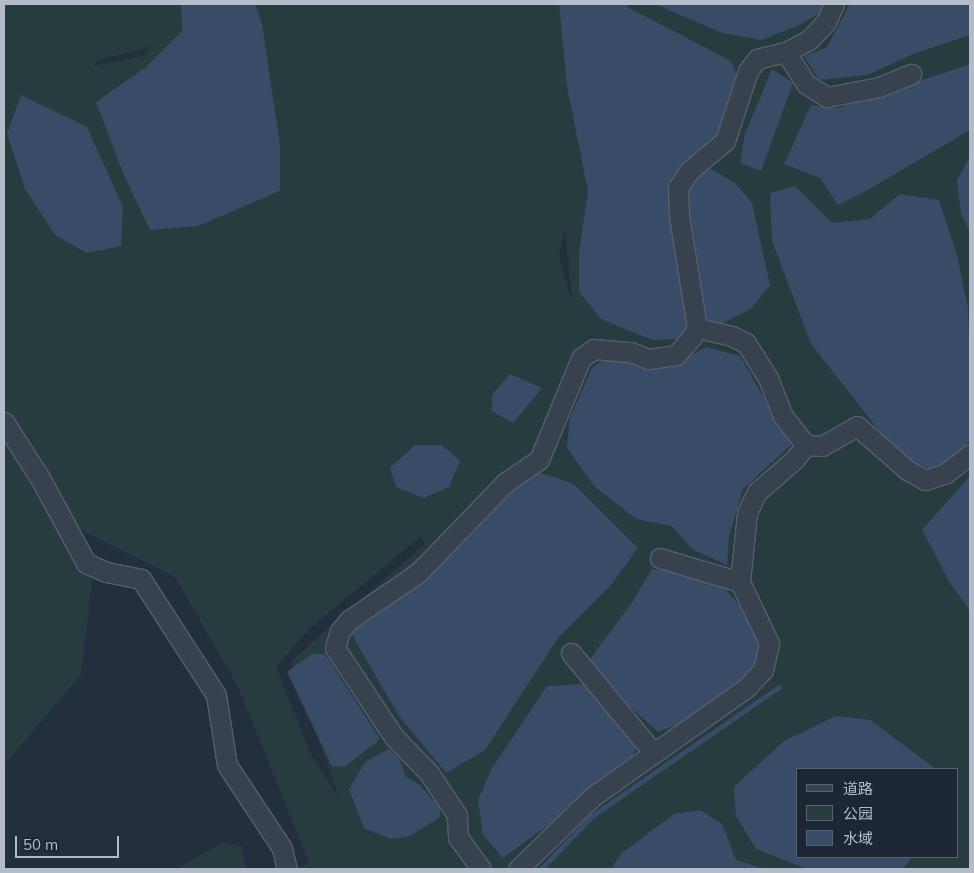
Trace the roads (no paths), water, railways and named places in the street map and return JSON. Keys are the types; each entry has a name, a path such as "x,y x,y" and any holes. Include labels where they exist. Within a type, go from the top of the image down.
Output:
{"street":[{"path":"481,869 458,837 457,815 429,774 394,736 335,648 340,631 349,620 418,572 506,482 539,460 581,358 594,348 631,352 648,359 676,355 697,328 679,215 678,188 689,171 725,141 733,108 753,65 758,59 786,52 809,40 826,22 834,4"},
{"path":"786,52 806,84 827,97 879,86 912,74"},
{"path":"697,328 732,336 746,343 768,378 783,416 806,445 822,446 858,426 907,470 925,480 946,474 970,454"},
{"path":"4,422 40,478 86,563 106,572 141,579 216,695 228,765 282,848 286,869"},
{"path":"518,869 592,797 746,688 764,670 769,643 740,582 750,501 806,445"},
{"path":"660,558 740,582"},
{"path":"571,653 653,752"}],"water":[{"path":"181,4 255,4 262,24 280,145 280,191 198,226 150,230 123,173 96,102 146,67 182,31"},
{"path":"559,4 627,4 629,8 731,61 740,83 738,118 713,143 686,161 713,170 736,184 752,203 770,285 752,308 695,338 652,340 601,319 579,292 579,253 588,191 567,86"},
{"path":"655,4 831,4 829,8 797,26 761,40 722,33"},
{"path":"850,4 970,4 970,35 913,54 867,75 819,80 804,56 827,47"},
{"path":"970,64 970,130 866,191 838,205 820,178 784,164 811,105 839,108"},
{"path":"772,69 793,83 761,171 740,163 745,134"},
{"path":"21,95 87,127 123,207 121,246 87,253 55,235 25,189 7,134"},
{"path":"970,157 970,232 961,214 957,180"},
{"path":"795,186 832,223 870,219 900,194 939,200 957,255 968,308 970,368 970,440 941,473 900,457 811,344 772,241 770,193"},
{"path":"706,347 740,356 791,445 743,489 729,537 727,565 692,549 672,526 636,519 595,487 567,448 570,418 592,368 611,354 640,363 674,365"},
{"path":"510,374 542,388 513,423 492,411 492,395"},
{"path":"415,445 442,445 460,461 449,487 424,498 396,487 390,468"},
{"path":"535,471 574,484 638,548 611,585 558,638 485,750 446,773 399,716 351,633 360,606 485,503"},
{"path":"970,476 970,611 950,583 922,530"},
{"path":"652,569 711,574 747,613 770,654 713,711 658,732 617,695 590,659 631,604"},
{"path":"312,654 325,654 380,739 345,767 332,766 287,672"},
{"path":"583,684 638,743 627,768 503,858 483,835 478,800 492,768 547,686"},
{"path":"836,716 870,720 935,768 796,768 796,858 911,858 903,869 807,869 756,849 736,816 734,787 784,741"},
{"path":"389,749 400,760 406,777 420,785 440,808 440,817 410,836 391,839 364,828 349,789 365,762"},
{"path":"700,810 722,824 736,860 764,869 611,869 622,853 674,814"}],"waterway":[{"path":"541,869 592,816 779,687"}]}
